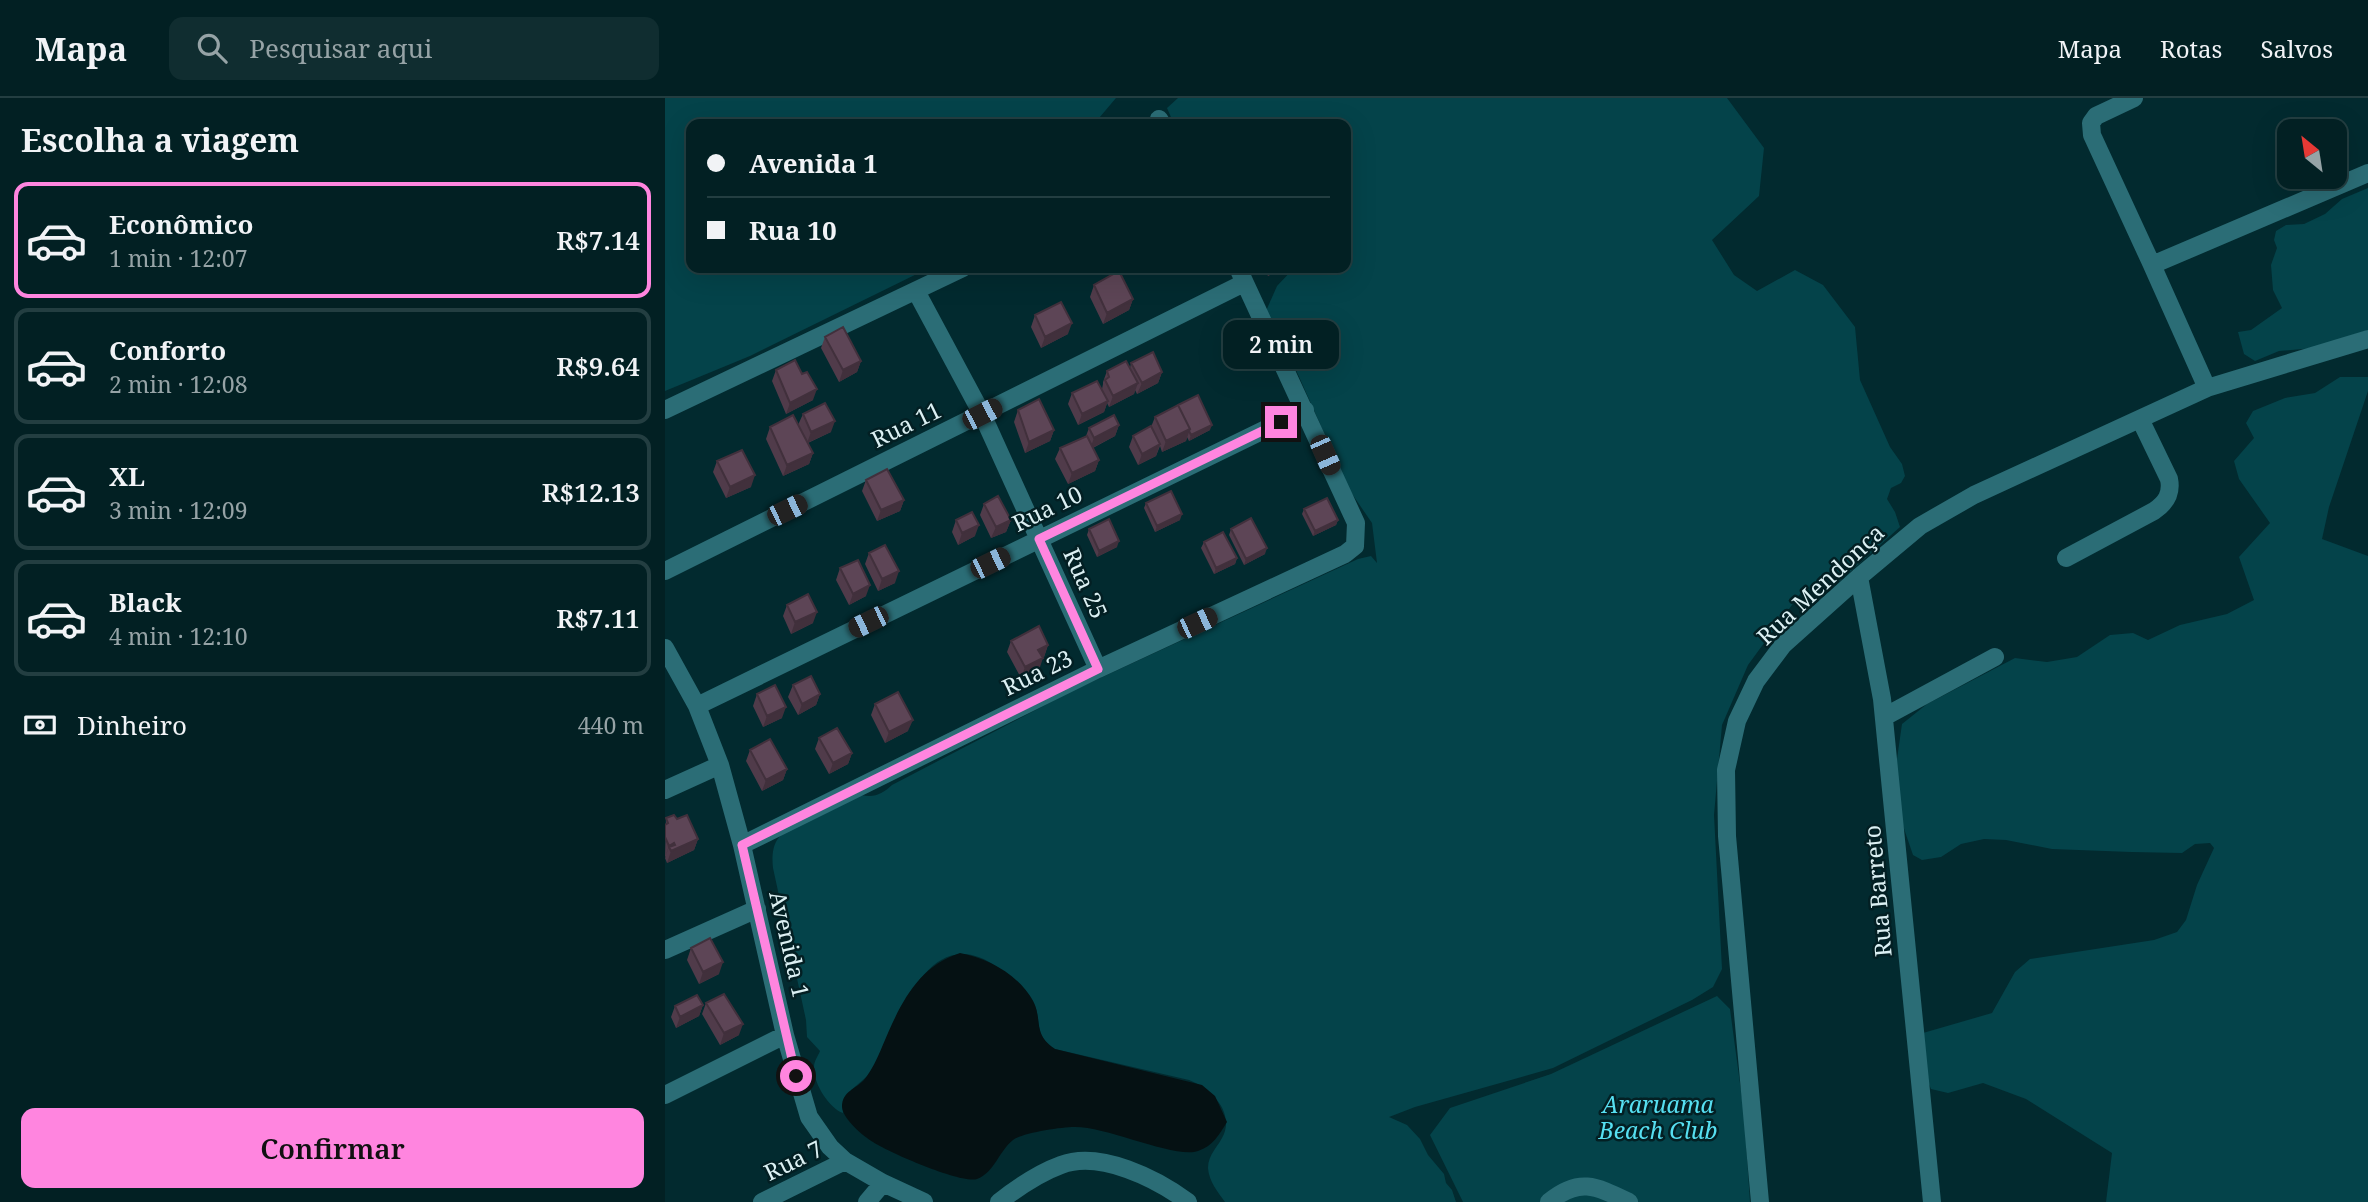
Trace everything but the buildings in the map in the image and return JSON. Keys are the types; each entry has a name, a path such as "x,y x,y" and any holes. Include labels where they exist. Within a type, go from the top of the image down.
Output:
{"street":[{"path":"2134,98 2096,116 2091,123 2092,135 2207,388"},
{"path":"2152,265 2368,173"},
{"path":"665,410 953,273"},
{"path":"1241,276 1305,410"},
{"name":"Rua 11","path":"665,571 982,414 1241,276"},
{"name":"Rua 25","path":"916,291 982,414 1098,669"},
{"name":"Rua Mendonça","path":"1760,1202 1727,836 1726,770 1737,721 1756,681 1783,645 1859,577 1920,526 1974,495 2207,388 2368,339"},
{"name":"Rua 10","path":"697,706 1305,410"},
{"name":"Rua 23","path":"742,845 1098,669 1345,554 1355,546 1356,523 1305,410"},
{"path":"2066,558 2154,512 2168,497 2169,479 2140,419"},
{"name":"Rua Barreto","path":"1859,577 1884,716 1932,1202"},
{"name":"Avenida 1","path":"665,648 697,706 720,765 742,845 785,1035 809,1117 830,1147 845,1161 924,1202"},
{"path":"1884,716 1994,657"},
{"path":"665,790 720,765"},
{"path":"665,950 757,908"},
{"path":"665,1095 785,1035"},
{"name":"Rua 7","path":"762,1202 845,1161"},
{"path":"999,1202 1013,1191 1062,1164 1100,1161 1134,1171 1181,1200"},
{"path":"867,1202 883,1183"},
{"path":"1549,1202 1565,1189 1587,1185 1629,1202"}],"green space":[{"path":"665,98 1116,98 1098,119 686,119 686,273 919,273 750,356 665,391"},
{"path":"1178,98 1727,98 1764,148 1759,196 1712,240 1734,275 1757,291 1795,270 1823,285 1855,327 1860,380 1890,447 1902,464 1905,476 1901,483 1891,488 1887,499 1900,527 1831,589 1800,594 1748,665 1722,725 1714,815 1722,969 1713,987 1692,1000 1553,1068 1415,1107 1389,1117 1407,1125 1420,1139 1428,1155 1444,1174 1456,1202 1225,1202 1212,1182 1208,1168 1226,1125 1222,1108 1212,1094 1189,1080 1055,1049 1041,1033 1034,1003 1028,993 1010,976 979,957 961,954 945,958 919,981 889,1033 874,1067 845,1099 843,1113 827,1100 814,1073 820,1051 807,1037 806,1020 773,868 774,846 783,834 861,795 874,796 881,793 1072,691 1358,559 1371,556 1377,563 1372,523 1350,491 1292,361 1266,311 1277,286 1289,273 1351,273 1351,119 1172,119 1167,108"},
{"path":"2368,188 2368,330 2313,348 2279,351 2255,361 2244,354 2238,332 2251,330 2282,308 2273,290 2271,265 2277,248 2274,240 2276,231 2286,225 2304,224 2325,214 2342,199"},
{"path":"2340,377 2368,377 2368,391 2329,507 2322,539 2368,556 2368,1202 2106,1202 2112,1153 2026,1099 1983,1083 1948,1093 1931,1089 1923,1070 1923,1033 1992,1013 2015,972 2030,959 2154,940 2177,932 2186,920 2197,885 2214,848 2210,843 2195,844 2182,853 2052,849 2006,840 1984,839 1961,844 1941,857 1922,860 1913,855 1901,820 1895,773 1902,724 1927,704 2015,658 2047,662 2077,657 2110,635 2133,633 2148,640 2180,625 2227,614 2254,600 2239,557 2270,523 2239,479 2234,461 2254,438 2246,423 2253,411 2285,398 2315,393"},
{"name":"Araruama Beach Club","path":"1717,996 1730,1009 1744,1113 1750,1202 1463,1202 1430,1135 1450,1108 1551,1074"}],"shaded area":[{"path":"960,953 1002,969 1020,983 1036,1008 1043,1038 1055,1049 1202,1085 1215,1096 1227,1122 1218,1136 1203,1149 1187,1152 1157,1147 1088,1128 1068,1127 1042,1131 1013,1140 988,1172 977,1179 956,1177 925,1166 893,1153 869,1139 854,1127 843,1112 844,1097 864,1080 895,1017 920,978 945,959"}],"route":[{"path":"796,1076 742,845 1098,669 1039,539 1281,422"}]}
